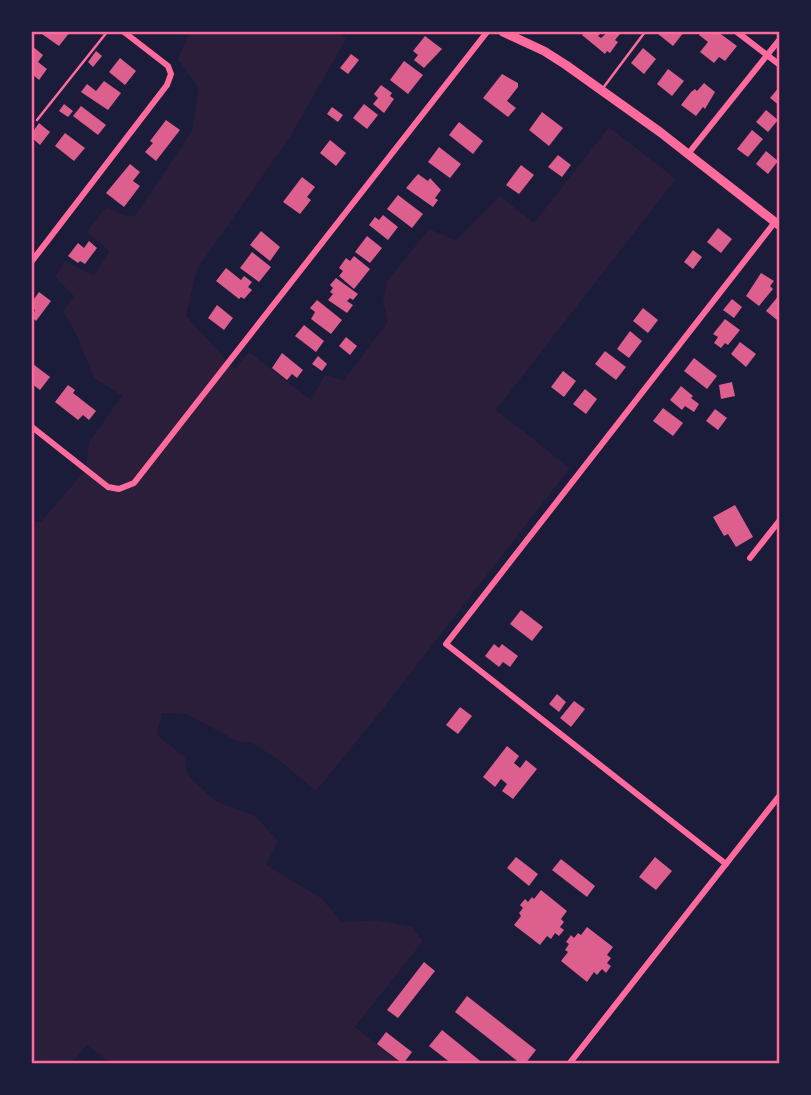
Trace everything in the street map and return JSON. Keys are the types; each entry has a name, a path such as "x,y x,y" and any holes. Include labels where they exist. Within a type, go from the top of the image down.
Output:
{"main road":[{"path":"503,32 544,51 601,90 777,224"}],"street":[{"path":"32,261 167,85 169,66 124,32"},
{"path":"32,427 108,487 127,487 140,478 487,32"},
{"path":"737,32 779,65"},
{"path":"688,155 779,38"},
{"path":"726,864 446,644 777,224"},
{"path":"750,558 779,520"},
{"path":"569,1063 779,796"}],"lane":[{"path":"37,120 107,32"},
{"path":"601,90 645,32"}],"shaded area":[{"path":"190,32 339,32 346,39 290,137 197,269 186,316 235,369 249,352 311,400 325,375 344,380 388,322 383,302 387,281 429,229 456,240 500,196 534,223 609,127 676,179 496,410 570,468 316,791 253,743 237,741 186,714 162,713 157,735 185,757 187,774 215,801 255,816 278,841 266,865 321,898 342,922 378,920 412,927 423,941 355,1027 400,1063 110,1063 87,1045 72,1063 32,1064 32,522 41,522 86,469 89,442 122,396 94,378 77,336 63,311 74,296 55,277 65,261 94,276 109,251 87,232 106,207 127,216 135,216 192,131 199,89 178,59"}],"building":[{"path":"39,32 70,32 59,46"},
{"path":"585,32 602,32 598,36 601,38 608,32 620,34 610,53 607,51 605,54 582,35"},
{"path":"684,32 673,46 658,34"},
{"path":"701,32 718,32 737,46 725,61 719,57 714,63 700,52 708,42 699,35"},
{"path":"425,36 442,49 424,68 414,60 418,55 413,51"},
{"path":"32,46 43,55 38,62 47,69 39,80 32,74"},
{"path":"643,48 656,59 644,74 631,63"},
{"path":"96,51 102,56 93,67 88,62"},
{"path":"351,54 359,60 348,74 340,68"},
{"path":"120,58 136,71 125,85 109,72"},
{"path":"404,61 423,75 408,94 390,80"},
{"path":"668,69 684,81 672,96 657,84"},
{"path":"502,74 518,83 507,101 516,108 508,117 483,98"},
{"path":"104,81 121,93 108,110 81,92 87,84 96,91"},
{"path":"704,83 715,92 705,109 703,107 696,116 681,105 691,92 695,89 697,91"},
{"path":"381,85 392,93 390,96 394,99 384,113 373,104 378,98 374,94"},
{"path":"780,86 780,106 770,98"},
{"path":"64,104 73,111 68,117 59,111"},
{"path":"364,104 378,115 367,129 353,118"},
{"path":"81,106 106,125 98,135 73,116"},
{"path":"332,107 343,115 338,122 327,114"},
{"path":"766,110 778,120 768,132 756,122"},
{"path":"542,112 563,128 549,146 529,130"},
{"path":"166,120 180,130 156,161 145,152"},
{"path":"459,122 483,141 473,154 449,135"},
{"path":"39,123 50,132 40,145 32,138 32,133"},
{"path":"752,130 763,139 748,157 737,149"},
{"path":"65,133 85,148 74,161 55,146"},
{"path":"330,140 346,153 336,166 320,153"},
{"path":"439,147 461,164 450,178 428,162"},
{"path":"766,151 778,161 768,174 756,164"},
{"path":"558,155 571,165 562,177 548,167"},
{"path":"130,164 140,172 133,181 140,186 124,207 106,193"},
{"path":"521,165 534,175 519,194 506,185"},
{"path":"418,174 428,181 430,178 441,190 433,207 406,188"},
{"path":"302,177 315,187 307,197 311,200 300,214 283,202"},
{"path":"398,195 423,214 412,228 387,209"},
{"path":"383,215 398,227 388,240 369,225 375,217 379,220"},
{"path":"718,228 732,239 721,253 707,242"},
{"path":"261,231 280,247 270,261 250,245"},
{"path":"367,236 382,248 370,263 355,252"},
{"path":"89,241 97,248 85,264 68,256 78,243 84,248"},
{"path":"693,250 702,257 693,269 684,262"},
{"path":"252,252 271,267 259,282 240,268"},
{"path":"354,256 370,269 354,289 339,276 343,271 339,268 346,258 350,261"},
{"path":"226,268 241,280 244,276 252,282 248,287 252,290 244,299 239,299 216,281"},
{"path":"761,273 774,281 770,286 773,289 759,306 746,296"},
{"path":"336,278 358,294 353,300 350,298 347,301 353,305 347,313 328,300 333,294 330,292 333,288 330,285"},
{"path":"39,292 51,301 36,321 32,317 35,310 32,302"},
{"path":"780,294 780,317 777,320 766,311"},
{"path":"732,299 742,307 734,318 723,310"},
{"path":"317,300 342,320 331,334 311,319 315,312 310,308"},
{"path":"217,305 233,318 224,330 208,318"},
{"path":"643,308 658,320 648,333 633,321"},
{"path":"725,319 740,330 728,345 725,343 721,348 714,343 718,337 713,334"},
{"path":"304,325 324,341 316,352 295,336"},
{"path":"630,331 642,341 629,358 617,349"},
{"path":"346,337 357,346 350,355 339,346"},
{"path":"740,342 756,354 746,367 731,354"},
{"path":"605,351 626,367 616,380 595,364"},
{"path":"282,353 303,370 297,378 292,374 287,380 272,368"},
{"path":"318,356 327,364 322,371 312,364"},
{"path":"694,358 717,376 707,389 684,371"},
{"path":"33,364 50,377 40,390 32,384"},
{"path":"563,371 576,381 564,397 551,387"},
{"path":"732,382 735,396 721,399 719,385"},
{"path":"68,385 75,390 73,393 96,411 89,420 83,415 78,420 55,402"},
{"path":"681,386 699,404 694,412 685,406 682,410 670,400"},
{"path":"585,389 597,399 586,414 573,404"},
{"path":"663,408 683,423 673,436 653,421"},
{"path":"715,409 727,418 718,430 706,421"},
{"path":"735,505 753,537 736,547 728,534 724,536 713,517"},
{"path":"521,610 543,627 532,641 510,624"},
{"path":"494,644 499,648 502,644 518,656 510,667 503,662 499,667 485,656"},
{"path":"557,694 566,702 559,712 549,704"},
{"path":"574,701 585,709 571,727 560,718"},
{"path":"460,707 472,716 458,734 446,725"},
{"path":"507,746 519,756 514,763 520,768 526,760 537,769 513,799 502,791 507,784 501,779 495,787 483,777"},
{"path":"516,857 538,874 529,886 507,868"},
{"path":"655,857 672,871 656,890 639,877"},
{"path":"561,859 595,886 587,897 552,870"},
{"path":"541,890 567,911 561,919 564,922 560,927 564,930 559,936 555,933 551,939 547,936 540,945 514,925 521,916 519,913 523,908 520,905 525,899 528,902 532,897 534,899"},
{"path":"587,927 613,947 607,955 611,958 607,963 611,966 606,973 602,969 597,975 594,972 587,982 561,961 568,952 565,950 569,944 566,942 571,935 574,938 578,933 581,935"},
{"path":"424,962 435,971 398,1018 387,1010"},
{"path":"467,996 536,1050 525,1064 521,1064 455,1012"},
{"path":"442,1030 484,1064 452,1064 429,1046"},
{"path":"386,1032 412,1052 403,1064 377,1044"}]}
